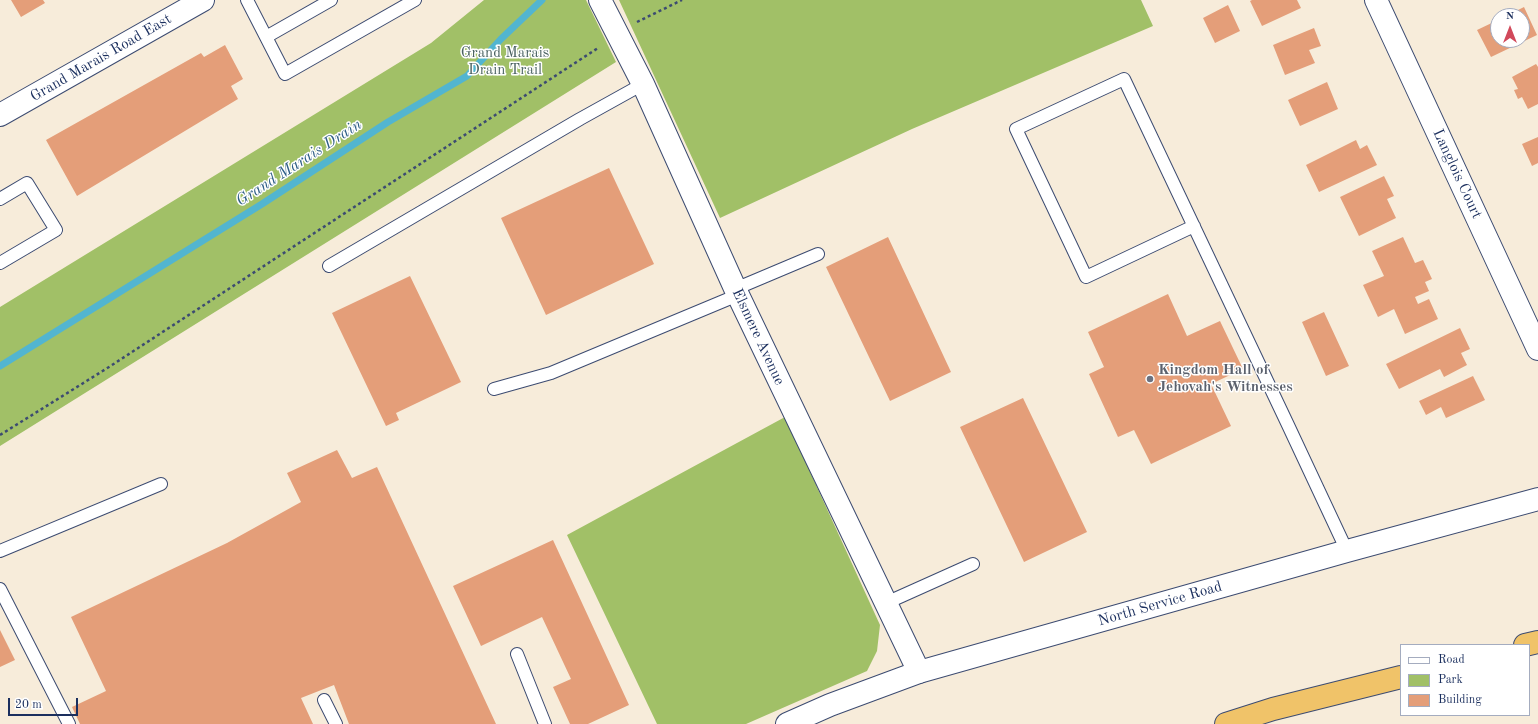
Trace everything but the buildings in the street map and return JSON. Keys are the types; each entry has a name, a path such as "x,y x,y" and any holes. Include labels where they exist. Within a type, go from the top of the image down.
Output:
{"highway":[{"path":"1226,724 1273,709 1400,677"}],"street":[{"name":"Grand Marais Road East","path":"0,115 203,0"},
{"name":"Elsmere Avenue","path":"600,0 643,84 737,292 919,672"},
{"name":"Langlois Court","path":"1376,0 1538,349"},
{"name":"North Service Road","path":"787,724 830,705 919,672 1347,551 1538,499"}],"lane":[{"path":"247,0 285,74 415,0"},
{"path":"266,37 331,0"},
{"path":"1194,226 1086,277 1016,129 1124,79 1194,226 1347,551"},
{"path":"329,266 580,119 643,84"},
{"path":"0,199 27,183 56,230 0,263"},
{"path":"494,389 551,372 737,292 818,254"},
{"path":"0,551 161,484"},
{"path":"886,603 973,564"},
{"path":"0,589 68,724"},
{"path":"517,654 546,724"},
{"path":"324,700 336,724"}],"path":[{"path":"630,25 682,0"},
{"path":"0,435 109,367 600,47"}],"green space":[{"name":"Grand Marais Drain Trail","path":"484,0 586,0 616,62 0,446 0,307 431,43"},
{"path":"619,0 1141,0 1153,26 912,129 720,218"},
{"path":"785,417 880,625 877,651 867,671 746,724 657,724 567,535"}],"waterway":[{"name":"Grand Marais Drain","path":"0,366 262,204 388,122 467,76 501,39 542,0"}],"place":[{"name":"Kingdom Hall of Jehovah's Witnesses","path":"1150,379"}]}
